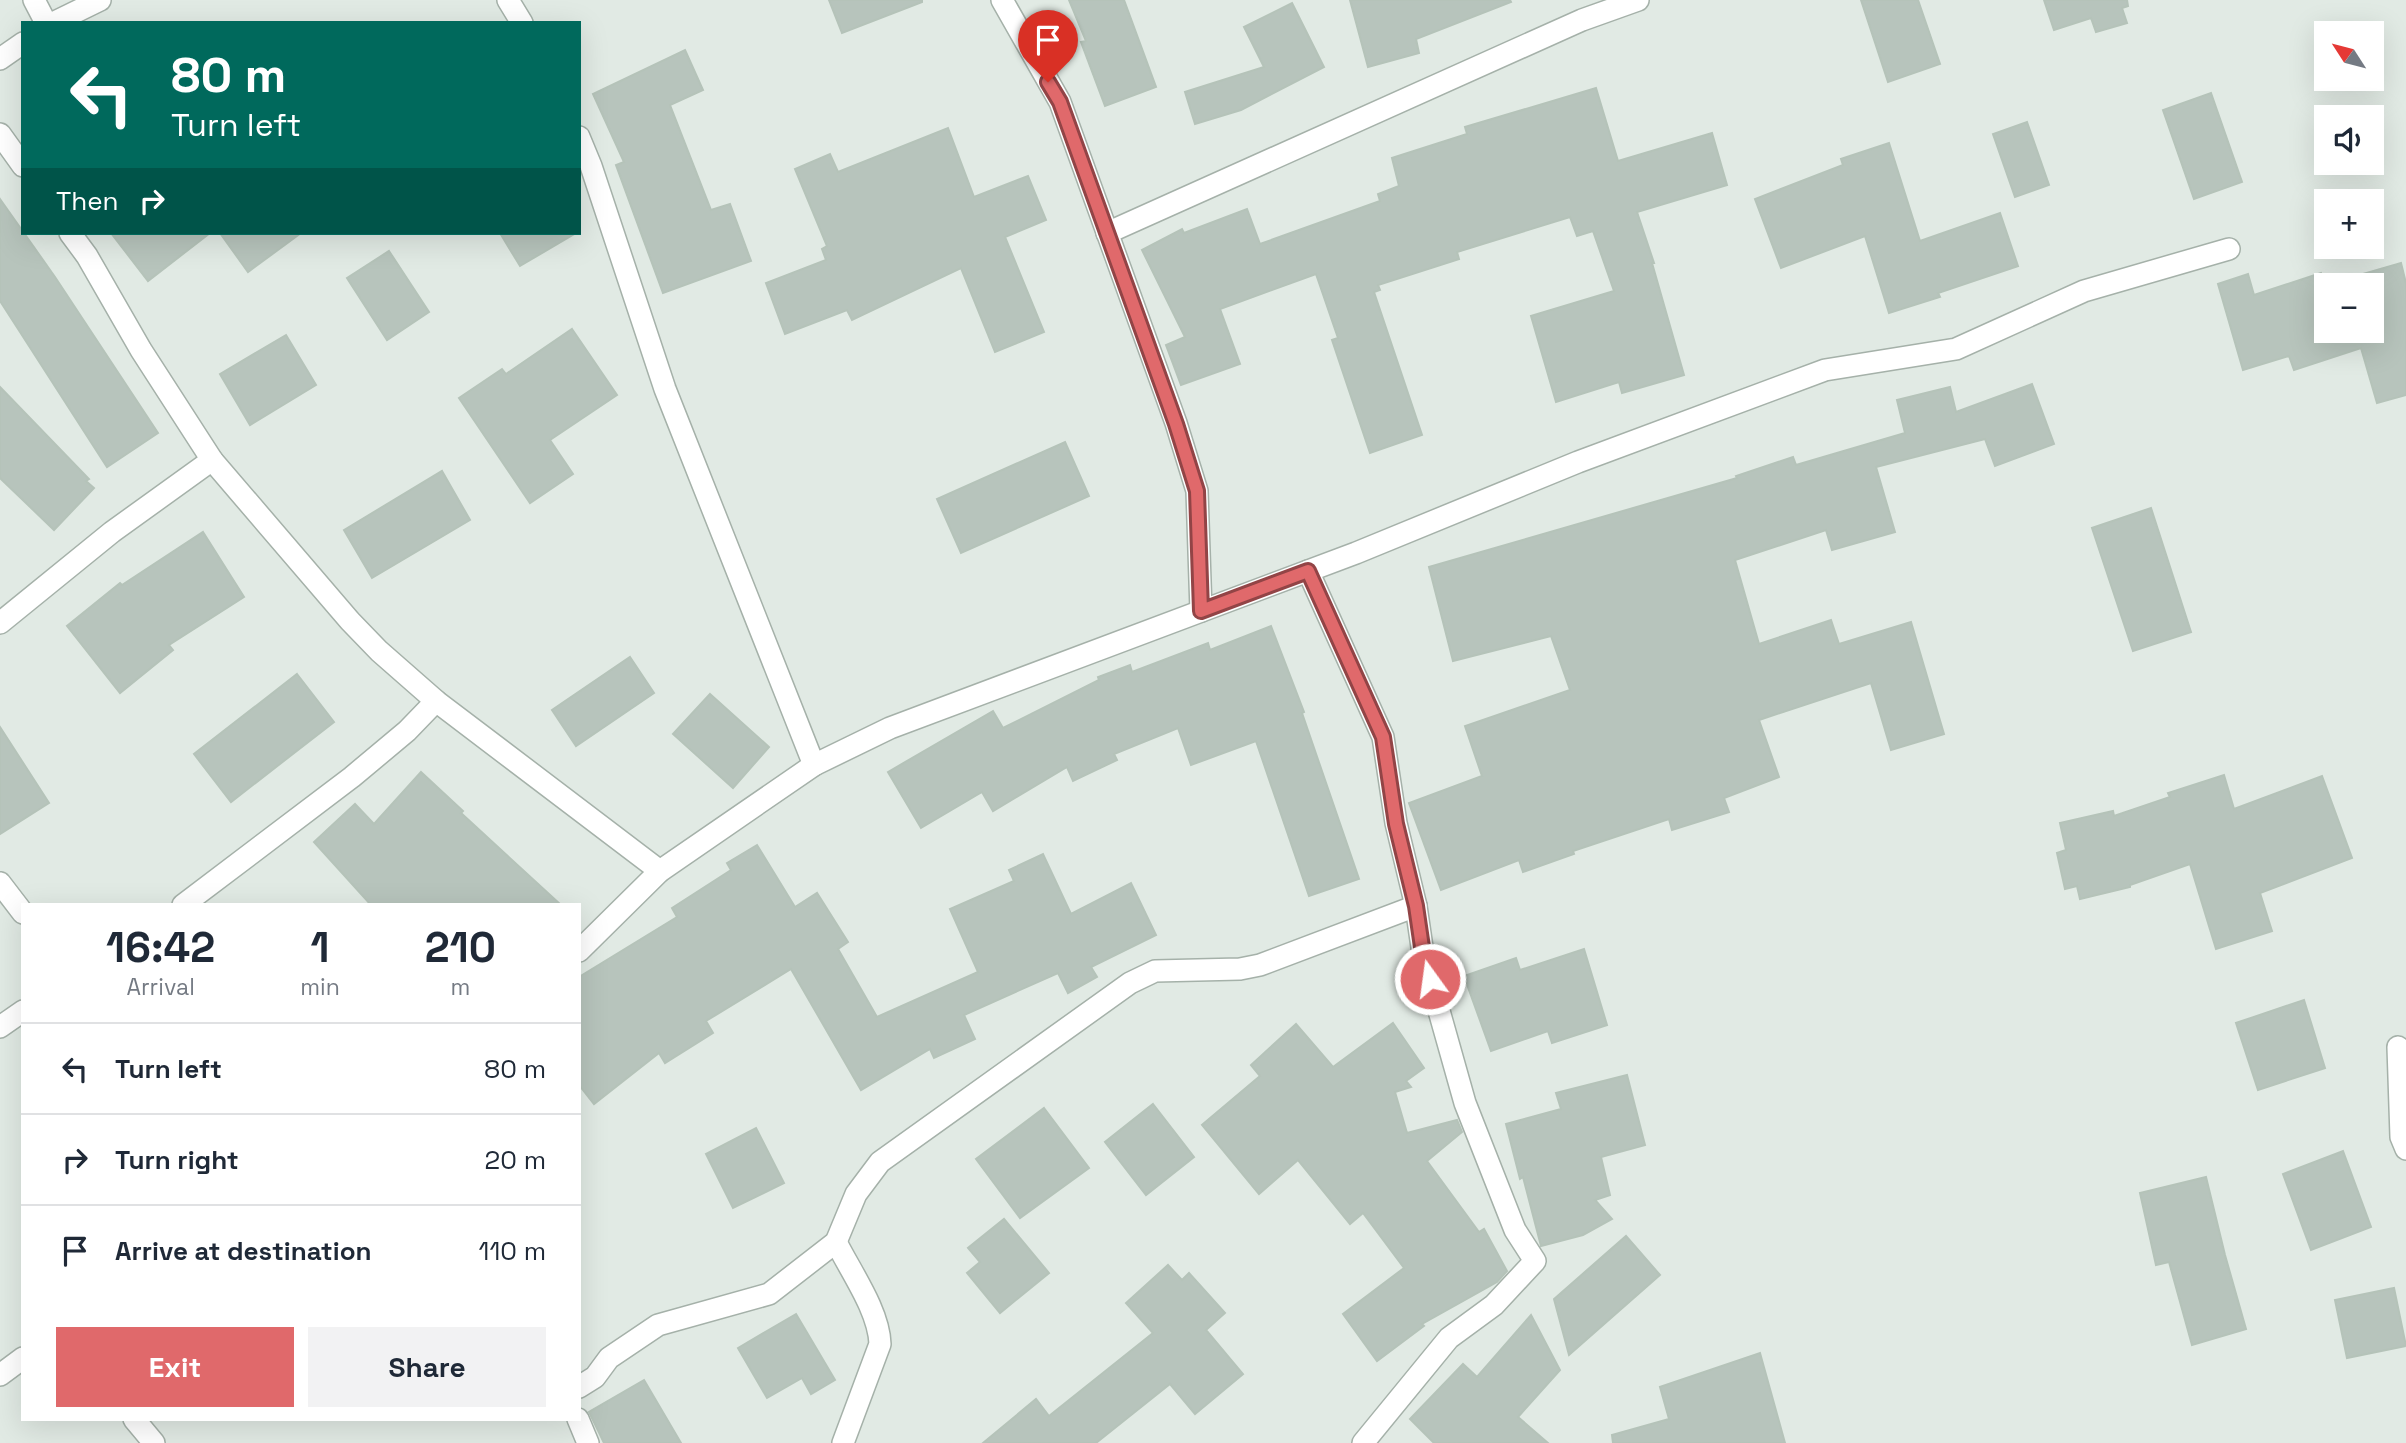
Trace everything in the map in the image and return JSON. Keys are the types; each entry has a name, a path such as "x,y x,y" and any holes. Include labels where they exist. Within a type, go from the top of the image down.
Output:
{"street":[{"path":"34,0 45,21"},
{"path":"57,21 100,0"},
{"path":"509,0 521,21"},
{"path":"1002,0 1060,102 1176,424 1197,491 1201,611"},
{"path":"1107,233 1582,20 1638,0"},
{"path":"0,59 21,44"},
{"path":"0,134 21,163"},
{"path":"581,141 666,389 814,765"},
{"path":"71,235 212,460 349,621 436,701 660,871"},
{"path":"581,949 660,871 814,765 890,728 1308,571 1578,462 1825,370 1956,349 2084,291 2229,248"},
{"path":"0,624 113,532 212,460"},
{"path":"1308,571 1383,737 1396,824 1416,906 1423,954 1465,1103 1515,1230 1524,1248 1535,1261 1494,1305 1449,1338 1363,1443"},
{"path":"186,903 352,777 407,731 436,701"},
{"path":"0,883 21,910"},
{"path":"581,1386 594,1377 609,1357 658,1325 769,1294 836,1242 856,1194 880,1162 1130,983 1155,971 1240,969 1260,965 1416,906"},
{"path":"0,1027 21,1012"},
{"path":"2398,1047 2401,1137 2406,1149"},
{"path":"836,1242 880,1331 880,1344 844,1443"},
{"path":"0,1375 21,1359"},
{"path":"136,1421 154,1443"},
{"path":"579,1421 588,1443"}],"building":[{"path":"829,0 922,0 922,2 842,33"},
{"path":"1069,0 1124,0 1156,87 1105,106 1081,42 1086,41"},
{"path":"1350,0 1511,2 1416,39 1419,53 1368,67"},
{"path":"1861,0 1918,0 1940,64 1888,82"},
{"path":"2044,0 2127,0 2128,6 2122,8 2127,23 2096,32 2091,18 2054,30"},
{"path":"1292,3 1324,67 1241,110 1195,124 1185,92 1264,67 1244,27"},
{"path":"685,50 703,90 670,105 711,210 730,204 751,261 663,293 616,165 624,162 593,94"},
{"path":"1596,88 1618,161 1712,133 1727,185 1637,212 1654,263 1684,375 1622,393 1619,382 1556,402 1531,316 1614,291 1593,231 1577,236 1570,217 1457,252 1459,259 1378,285 1380,290 1374,292 1422,435 1370,453 1332,340 1338,338 1316,274 1220,309 1240,364 1181,385 1166,345 1185,337 1142,250 1182,229 1184,233 1247,209 1260,244 1380,201 1378,194 1399,186 1392,158 1467,134 1465,127"},
{"path":"2211,93 2242,182 2194,199 2163,110"},
{"path":"2027,122 2049,185 2015,197 1993,134"},
{"path":"948,128 974,197 1028,176 1046,220 1005,237 1044,332 995,352 961,268 852,320 847,310 785,334 766,283 826,260 822,249 827,246 795,169 830,154 838,172"},
{"path":"1889,143 1920,241 2000,213 2018,266 1938,293 1940,297 1889,313 1865,236 1781,268 1755,199 1843,165 1841,159"},
{"path":"0,199 21,229 21,235 25,235 55,277 158,433 107,467 0,301"},
{"path":"113,235 207,235 148,281"},
{"path":"221,235 298,235 248,272"},
{"path":"501,235 573,235 520,266"},
{"path":"389,251 429,312 387,340 347,278"},
{"path":"2401,263 2406,283 2406,395 2377,403 2361,348 2294,370 2289,356 2243,370 2218,284 2248,274 2254,295 2314,275 2314,343 2384,343 2384,273 2366,273"},
{"path":"572,329 617,395 550,440 573,474 530,503 459,398 502,369 506,374"},
{"path":"286,335 316,385 250,425 220,374"},
{"path":"2032,384 2054,444 1995,466 1985,439 1876,467 1895,532 1832,550 1826,530 1735,560 1759,644 1831,620 1839,644 1911,622 1944,734 1891,750 1871,683 1759,720 1779,777 1724,798 1729,812 1672,830 1669,819 1573,851 1574,854 1523,872 1519,860 1441,890 1409,803 1482,776 1465,726 1570,690 1551,636 1453,661 1429,567 1737,478 1736,476 1793,457 1796,465 1905,433 1897,400 1950,387 1956,412"},
{"path":"0,387 89,479 86,481 94,488 54,530 0,478"},
{"path":"1065,442 1089,496 961,553 937,499"},
{"path":"442,471 470,520 372,578 344,530"},
{"path":"2151,508 2191,632 2133,651 2092,528"},
{"path":"203,532 244,597 169,645 173,650 120,693 67,626 120,583 122,585"},
{"path":"1271,626 1304,712 1302,713 1359,879 1309,896 1256,741 1191,765 1178,728 1114,754 1117,760 1073,781 1067,767 993,811 982,792 921,828 888,772 993,711 1003,728 1099,680 1098,677 1130,665 1132,672 1208,643 1210,650"},
{"path":"630,657 654,693 576,746 552,710"},
{"path":"297,674 334,722 231,802 194,754"},
{"path":"710,694 769,747 733,788 673,734"},
{"path":"0,727 49,803 0,834"},
{"path":"421,772 463,811 461,813 559,903 369,903 314,842 355,804 374,824"},
{"path":"2224,775 2234,809 2322,776 2352,858 2260,893 2272,931 2216,949 2190,864 2130,887 2080,899 2077,886 2065,889 2057,853 2066,850 2060,823 2113,811 2114,816 2170,797 2168,793"},
{"path":"757,845 795,907 817,893 848,942 838,949 877,1017 978,972 950,909 1014,881 1009,870 1043,854 1071,914 1131,883 1156,935 1091,967 1097,977 1068,993 1058,973 964,1015 975,1039 934,1058 930,1049 861,1090 791,969 706,1021 713,1033 665,1063 659,1053 594,1104 581,1088 581,976 677,917 672,908 731,870 727,863"},
{"path":"1584,949 1607,1025 1552,1043 1548,1031 1491,1051 1464,976 1516,958 1520,970"},
{"path":"2304,1000 2325,1068 2258,1090 2236,1023"},
{"path":"1393,1023 1424,1068 1406,1081 1411,1087 1395,1092 1407,1133 1457,1120 1462,1132 1427,1161 1479,1232 1484,1229 1507,1271 1497,1282 1422,1324 1424,1326 1377,1361 1343,1314 1404,1268 1363,1213 1350,1224 1298,1160 1259,1194 1202,1125 1260,1076 1251,1065 1296,1024 1333,1067"},
{"path":"1627,1075 1645,1145 1601,1157 1610,1195 1595,1200 1612,1219 1583,1235 1541,1246 1506,1124 1561,1109 1556,1093"},
{"path":"1153,1104 1194,1157 1146,1195 1105,1142"},
{"path":"1044,1108 1089,1168 1020,1218 976,1159"},
{"path":"756,1128 784,1183 733,1208 706,1154"},
{"path":"2343,1151 2371,1227 2311,1250 2283,1174"},
{"path":"2206,1177 2246,1329 2192,1345 2169,1262 2156,1265 2140,1193"},
{"path":"1004,1219 1049,1273 1000,1313 967,1273 980,1262 968,1248"},
{"path":"1626,1236 1660,1275 1569,1355 1554,1299"},
{"path":"1168,1265 1182,1280 1189,1273 1225,1313 1206,1330 1243,1374 1195,1414 1170,1384 1096,1443 983,1443 1036,1399 1049,1416 1153,1333 1126,1303"},
{"path":"2394,1288 2406,1346 2347,1358 2335,1300"},
{"path":"796,1314 835,1380 811,1394 802,1378 767,1398 738,1348"},
{"path":"1531,1315 1560,1370 1518,1417 1548,1443 1434,1443 1410,1419 1463,1364 1477,1377"},
{"path":"1760,1353 1785,1443 1613,1443 1612,1435 1669,1419 1660,1387"},
{"path":"644,1380 681,1443 604,1443 589,1412"}],"route":[{"path":"1048,82 1060,102 1176,424 1197,491 1201,611 1308,571 1383,737 1396,824 1430,979"}]}
